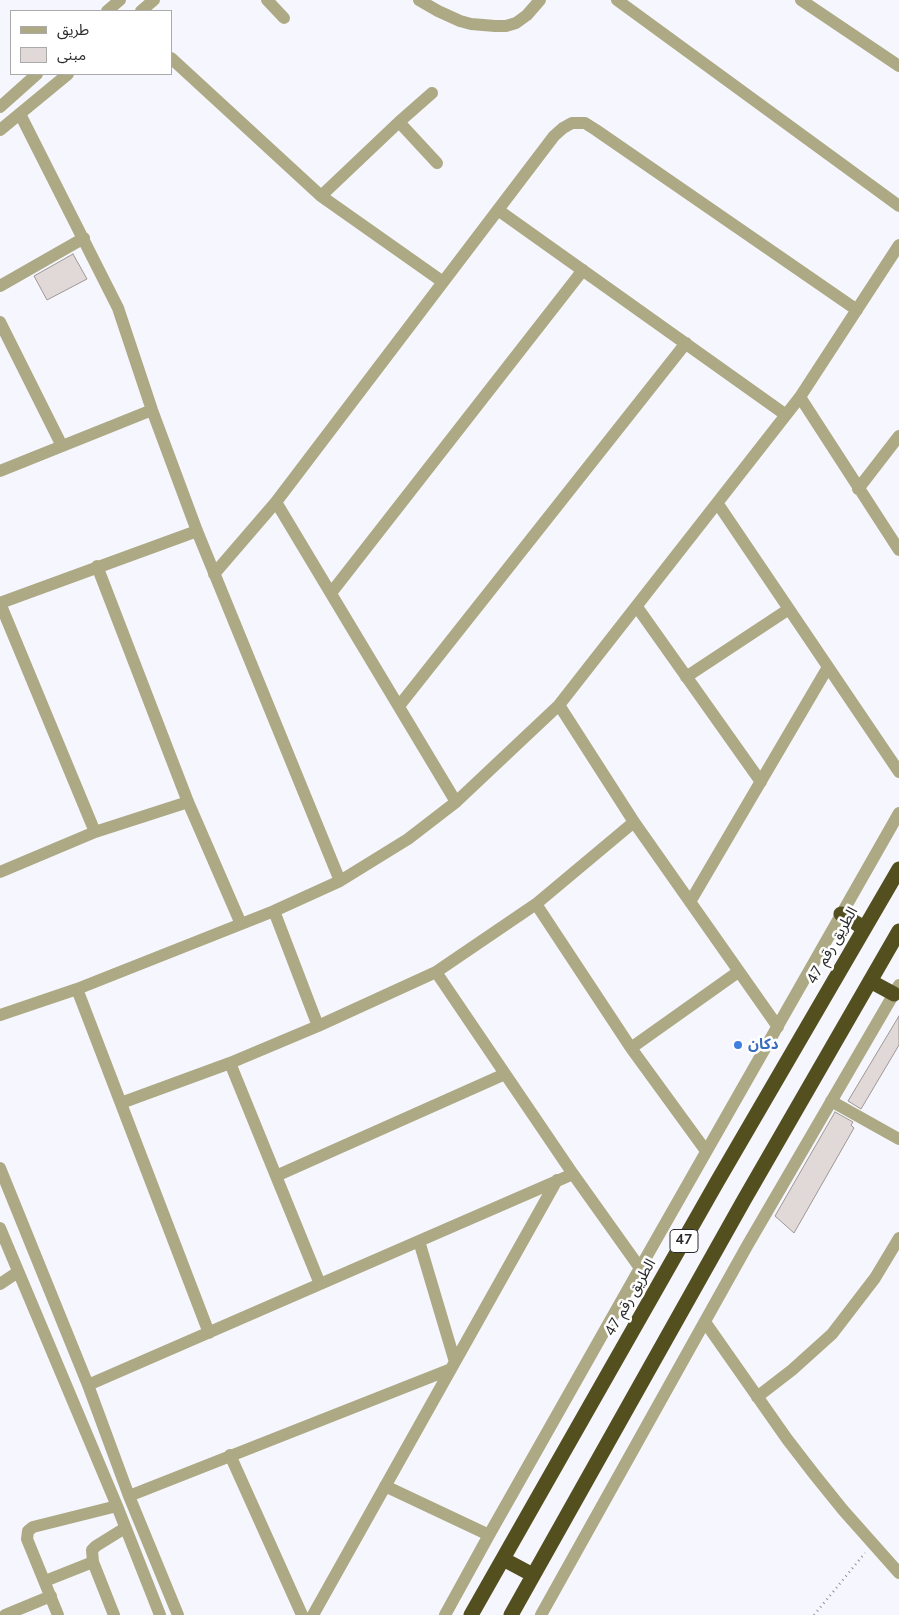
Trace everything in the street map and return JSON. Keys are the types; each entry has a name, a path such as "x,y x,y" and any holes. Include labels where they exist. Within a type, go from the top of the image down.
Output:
{"highway":[{"name":"الطريق رقم 47","path":"471,1615 722,1174 899,869"},
{"path":"841,914 864,928"},
{"name":"47","path":"511,1615 744,1200 899,931"},
{"path":"870,981 896,989"},
{"path":"504,1559 533,1575"}],"street":[{"path":"108,10 120,0"},
{"path":"142,10 154,0"},
{"path":"267,0 284,18"},
{"path":"419,0 460,21 477,25 506,26 516,23 527,15 540,0"},
{"path":"617,0 899,206"},
{"path":"801,0 899,66"},
{"path":"172,59 321,196 443,282"},
{"path":"0,106 36,75"},
{"path":"0,130 67,75"},
{"path":"321,196 432,93"},
{"path":"20,114 118,308 152,410 197,531 340,881"},
{"path":"399,122 437,163"},
{"path":"214,574 276,502 554,136 572,122 585,123 857,310"},
{"path":"498,210 786,415"},
{"path":"0,286 84,238"},
{"path":"0,1015 77,989 274,911 340,881 408,839 456,802 559,705 637,607 800,397 899,245"},
{"path":"331,593 583,270"},
{"path":"0,322 62,446"},
{"path":"399,706 686,343"},
{"path":"800,397 899,550"},
{"path":"0,471 152,410"},
{"path":"858,489 899,436"},
{"path":"276,502 456,802"},
{"path":"718,504 899,772"},
{"path":"95,832 0,603 197,531"},
{"path":"97,566 188,802 241,924"},
{"path":"637,607 760,782"},
{"path":"686,677 789,609"},
{"path":"690,902 828,667"},
{"path":"559,705 634,822 778,1027"},
{"path":"0,872 95,832 188,802"},
{"path":"445,1615 899,813"},
{"path":"121,1104 230,1063 318,1026 436,972 536,904 634,822"},
{"path":"536,904 631,1048 706,1151"},
{"path":"274,911 318,1026"},
{"path":"436,972 573,1174 640,1268"},
{"path":"631,1048 738,972"},
{"path":"77,989 209,1333"},
{"path":"541,1615 705,1322 896,989"},
{"path":"230,1063 320,1284"},
{"path":"276,1176 505,1074"},
{"path":"831,1101 899,1139"},
{"path":"0,1168 178,1615"},
{"path":"88,1385 573,1174"},
{"path":"313,1615 557,1180"},
{"path":"0,1228 117,1506 160,1615"},
{"path":"758,1397 832,1334 876,1278 899,1238"},
{"path":"419,1241 453,1365"},
{"path":"0,1284 18,1272"},
{"path":"705,1322 814,1474 872,1544 899,1573"},
{"path":"129,1496 453,1365"},
{"path":"230,1455 302,1615"},
{"path":"385,1486 489,1535"},
{"path":"58,1615 26,1535 30,1528 117,1506"},
{"path":"114,1615 93,1562 92,1550 125,1528"},
{"path":"45,1581 93,1562"},
{"path":"5,1615 51,1596"}],"path":[{"path":"814,1615 872,1544"}],"building":[{"path":"73,254 87,279 47,300 34,276"},
{"path":"899,1016 899,1045 861,1109 848,1101"},
{"path":"835,1112 853,1122 851,1125 854,1128 794,1233 775,1216"}],"place":[{"name":"دكان","path":"738,1045"}]}
